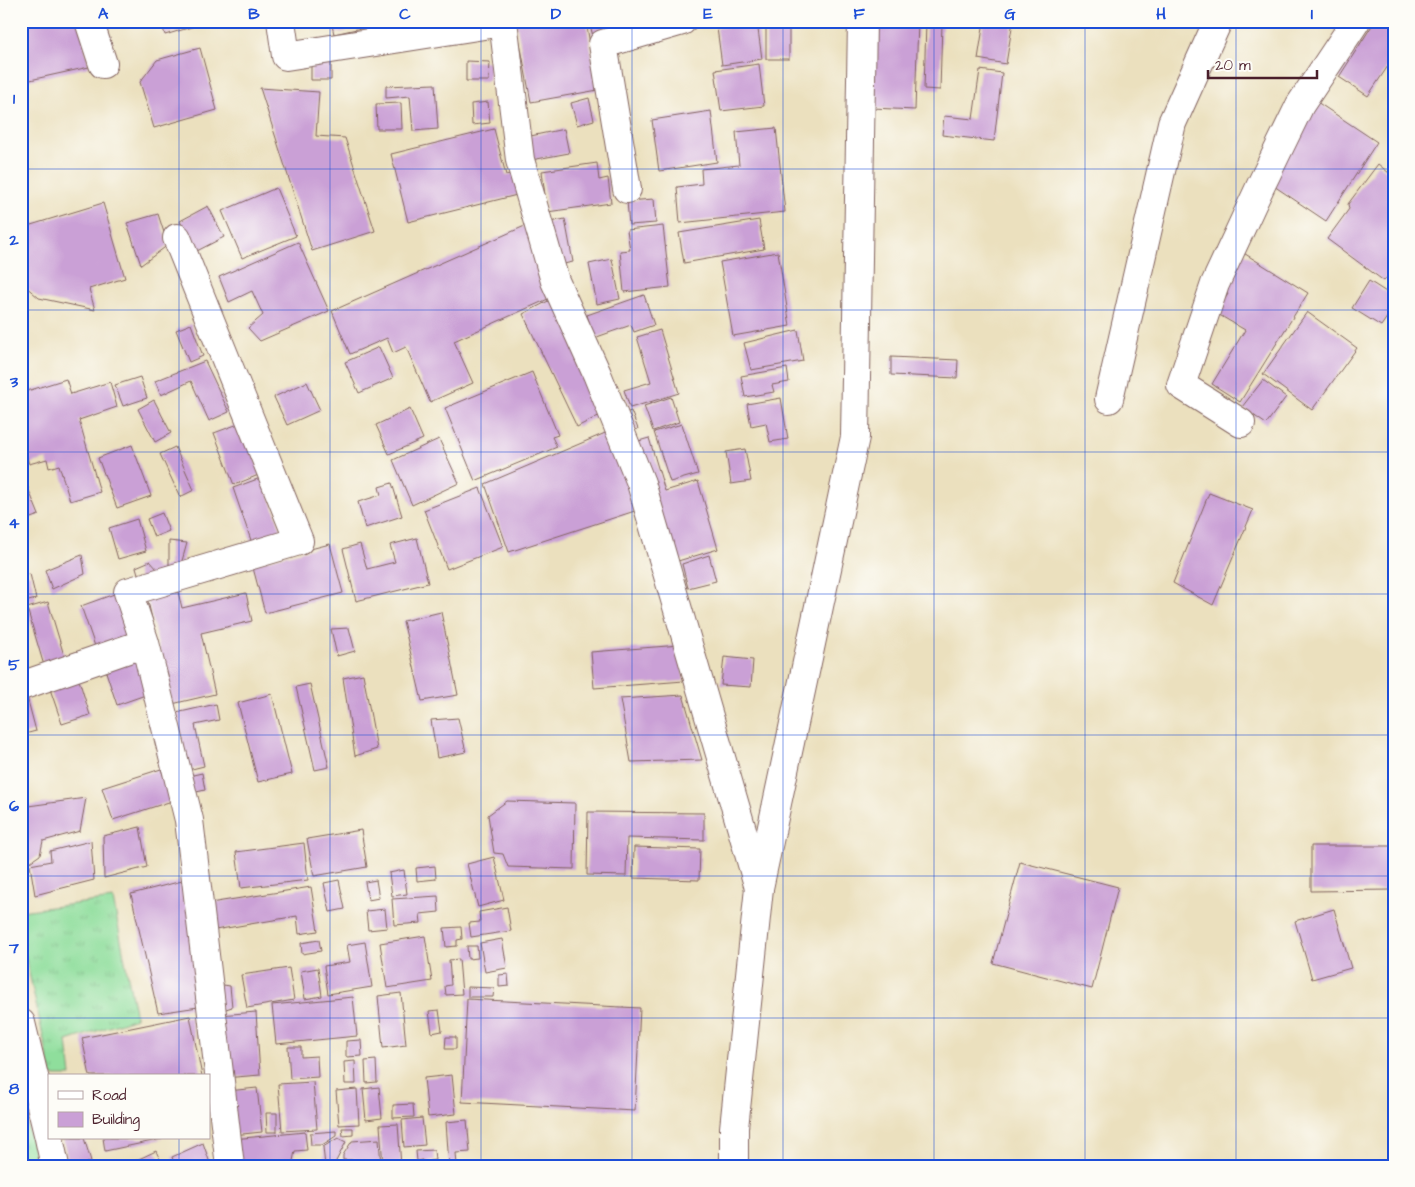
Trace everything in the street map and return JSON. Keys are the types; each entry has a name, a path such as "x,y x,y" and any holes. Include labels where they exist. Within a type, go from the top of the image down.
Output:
{"street":[{"path":"89,21 102,64"},
{"path":"281,21 286,56 503,21 520,160 555,281 597,374 641,483 759,888"},
{"path":"734,1166 734,1128 759,888 855,437 862,21"},
{"path":"1108,399 1172,123 1218,21"},
{"path":"1241,423 1181,385 1215,284 1300,105 1356,21"},
{"path":"627,189 603,44 675,22"},
{"path":"177,238 299,541 128,592 145,643 189,820 230,1166"},
{"path":"21,686 145,643"},
{"path":"21,1023 48,1134"},
{"path":"50,1140 56,1166"}],"green space":[{"path":"113,899 136,1018 67,1041 71,1074 52,1074 21,937 21,911"},
{"path":"21,1097 37,1166 21,1166"}],"building":[{"path":"21,21 80,21 89,67 21,82"},
{"path":"161,21 208,21 208,22 165,35"},
{"path":"331,21 384,21 384,23 334,34"},
{"path":"516,21 586,21 598,90 531,102"},
{"path":"589,21 660,21 594,40"},
{"path":"876,21 918,21 915,110 872,108"},
{"path":"984,21 1013,21 1006,64 978,59"},
{"path":"1375,21 1394,21 1394,57 1368,96 1339,77"},
{"path":"757,22 762,59 722,65 717,28"},
{"path":"926,22 942,23 940,90 924,89"},
{"path":"789,27 789,59 766,59 766,28"},
{"path":"200,48 217,110 154,128 140,82 157,60"},
{"path":"311,60 331,61 331,80 311,80"},
{"path":"466,61 490,62 489,81 466,81"},
{"path":"759,64 764,106 721,111 715,70"},
{"path":"980,70 1002,73 994,141 942,135 944,116 973,119"},
{"path":"435,84 438,129 413,131 410,96 386,98 386,86"},
{"path":"260,88 319,92 316,136 345,138 375,231 312,251"},
{"path":"589,98 594,120 577,125 571,103"},
{"path":"488,102 490,123 472,125 471,104"},
{"path":"1317,102 1377,142 1326,221 1265,180"},
{"path":"401,103 402,129 377,129 376,104"},
{"path":"711,111 717,162 659,171 652,120"},
{"path":"776,128 785,212 680,223 677,187 702,184 701,169 739,165 736,132"},
{"path":"494,129 506,175 520,172 525,193 408,222 391,154"},
{"path":"564,129 569,153 526,161 521,138"},
{"path":"597,163 599,180 608,178 611,203 547,212 542,171"},
{"path":"1378,164 1394,177 1394,268 1384,281 1327,239 1349,209 1348,204"},
{"path":"276,188 296,236 242,258 222,211"},
{"path":"654,199 656,223 629,225 627,201"},
{"path":"103,203 125,278 89,289 95,310 39,298 24,285 21,286 21,228"},
{"path":"208,206 224,237 195,252 180,221"},
{"path":"158,214 168,245 141,265 127,223"},
{"path":"565,219 573,262 554,266 545,223"},
{"path":"759,220 764,249 684,263 679,233"},
{"path":"527,225 557,295 454,341 473,383 430,402 406,347 393,353 387,338 350,354 332,311"},
{"path":"663,226 670,287 624,292 620,251 630,250 627,230"},
{"path":"298,242 329,311 260,341 248,328 263,315 252,291 229,302 219,277"},
{"path":"778,252 790,326 733,336 720,262"},
{"path":"1242,252 1308,293 1240,402 1212,384 1245,330 1216,313 1228,294 1219,289"},
{"path":"612,259 620,299 597,304 589,264"},
{"path":"1369,281 1394,297 1394,307 1381,326 1352,308"},
{"path":"644,295 654,325 634,332 631,325 594,338 587,315"},
{"path":"556,297 610,410 577,427 523,314"},
{"path":"1307,312 1357,348 1312,410 1263,374"},
{"path":"191,324 203,356 189,362 176,330"},
{"path":"660,330 679,393 630,408 624,390 651,382 637,337"},
{"path":"798,330 803,361 751,370 744,343"},
{"path":"379,347 393,378 359,393 345,362"},
{"path":"891,357 958,360 957,378 891,375"},
{"path":"205,361 229,412 209,421 191,381 161,395 155,381"},
{"path":"787,368 789,382 772,385 774,392 745,397 741,376"},
{"path":"532,372 558,435 552,437 557,447 475,481 445,408"},
{"path":"140,377 147,398 123,406 115,385"},
{"path":"66,379 71,394 110,382 117,407 79,420 100,492 70,501 59,465 49,468 47,459 29,464 21,437 21,403 26,401 24,392"},
{"path":"1263,380 1286,397 1266,424 1242,407"},
{"path":"307,382 320,410 287,425 274,397"},
{"path":"671,397 679,422 653,431 644,406"},
{"path":"781,398 788,439 770,442 766,423 751,426 747,404"},
{"path":"154,400 171,433 155,442 138,409"},
{"path":"410,409 423,439 389,454 376,425"},
{"path":"631,411 638,429 624,434 617,416"},
{"path":"241,423 261,474 234,485 214,433"},
{"path":"682,424 698,474 670,482 654,432"},
{"path":"610,431 644,508 509,552 485,484"},
{"path":"649,438 665,491 698,481 718,549 668,564 632,443"},
{"path":"439,439 459,483 412,505 393,460"},
{"path":"132,445 151,496 117,508 98,458"},
{"path":"175,447 194,490 180,497 160,454"},
{"path":"745,449 751,481 731,484 726,452"},
{"path":"21,471 39,515 25,520 21,510"},
{"path":"263,477 284,539 254,549 233,488"},
{"path":"392,483 402,516 365,528 358,502 381,495 379,487"},
{"path":"480,488 503,547 447,569 424,510"},
{"path":"1209,493 1253,510 1213,605 1173,583"},
{"path":"162,513 169,531 154,537 147,519"},
{"path":"137,519 146,551 118,559 109,528"},
{"path":"417,538 428,583 356,601 343,549 360,544 367,569 395,562 390,545"},
{"path":"169,541 187,543 180,568 141,584 136,567 150,561 157,569 169,565"},
{"path":"330,544 343,593 265,613 252,564"},
{"path":"82,555 85,574 52,589 45,570"},
{"path":"709,555 716,581 688,588 682,564"},
{"path":"30,574 36,599 21,603 21,576"},
{"path":"176,584 182,608 246,593 252,621 201,633 215,694 172,704 146,593"},
{"path":"117,593 133,639 97,652 81,606"},
{"path":"48,602 66,662 45,669 27,608"},
{"path":"441,612 458,695 422,701 403,621"},
{"path":"349,628 355,651 337,656 331,629"},
{"path":"680,645 684,681 594,688 591,652"},
{"path":"141,656 154,692 117,705 105,669"},
{"path":"724,657 753,660 751,687 721,685"},
{"path":"363,674 377,749 355,756 343,678"},
{"path":"79,680 90,715 62,724 50,689"},
{"path":"310,684 329,767 315,770 296,687"},
{"path":"272,694 292,774 258,782 238,703"},
{"path":"683,695 702,760 631,762 620,699"},
{"path":"27,697 36,731 21,735 21,699"},
{"path":"216,704 219,720 195,725 204,766 188,770 176,713"},
{"path":"458,718 466,752 437,758 431,720"},
{"path":"161,769 172,801 113,820 102,788"},
{"path":"202,773 205,790 188,794 184,777"},
{"path":"86,798 80,831 43,841 40,855 21,868 21,807"},
{"path":"507,801 575,803 574,869 508,867 503,854 494,853 488,815"},
{"path":"588,812 704,813 704,840 627,838 626,876 587,875"},
{"path":"140,827 147,867 104,878 103,836"},
{"path":"361,830 367,867 314,876 307,839"},
{"path":"91,841 94,880 35,895 30,865 51,861 50,851"},
{"path":"304,843 308,880 241,888 236,852"},
{"path":"1311,846 1392,846 1392,890 1311,891"},
{"path":"634,847 700,849 699,880 633,878"},
{"path":"494,857 504,900 478,907 467,864"},
{"path":"1020,862 1118,887 1092,989 993,963"},
{"path":"435,866 436,879 417,881 416,868"},
{"path":"404,870 407,894 392,896 389,873"},
{"path":"21,871 26,893 21,894"},
{"path":"190,879 205,1006 158,1013 131,894"},
{"path":"339,880 345,909 330,912 324,883"},
{"path":"376,880 379,898 368,900 365,882"},
{"path":"311,887 318,931 299,934 297,916 215,930 210,903"},
{"path":"438,896 439,912 420,914 421,923 394,925 392,899"},
{"path":"507,907 511,931 471,937 469,923 480,922 479,912"},
{"path":"385,909 387,928 368,930 366,911"},
{"path":"1334,909 1351,968 1312,979 1295,921"},
{"path":"461,927 462,939 457,940 457,946 446,947 444,928"},
{"path":"425,936 432,981 387,988 380,943"},
{"path":"502,939 507,968 485,972 480,943"},
{"path":"319,940 321,951 302,954 301,943"},
{"path":"365,942 372,987 328,994 324,966 350,962 347,945"},
{"path":"467,946 477,946 478,958 468,959"},
{"path":"459,959 462,994 446,995 445,986 451,985 449,960"},
{"path":"289,968 294,1000 247,1008 241,975"},
{"path":"318,968 322,996 305,999 301,971"},
{"path":"508,974 509,986 499,987 499,975"},
{"path":"217,984 230,986 232,1007 220,1011"},
{"path":"468,987 494,988 493,997 468,997"},
{"path":"401,993 406,1045 383,1048 378,996"},
{"path":"353,997 357,1036 276,1044 272,1005"},
{"path":"467,999 640,1008 635,1111 462,1102"},
{"path":"439,1010 442,1031 432,1033 429,1011"},
{"path":"256,1012 260,1075 224,1078 220,1015"},
{"path":"190,1016 202,1074 90,1074 82,1038"},
{"path":"446,1037 456,1037 456,1049 445,1049"},
{"path":"361,1040 362,1056 346,1057 346,1041"},
{"path":"288,1047 301,1047 301,1057 317,1056 318,1077 290,1079"},
{"path":"376,1060 377,1082 366,1083 365,1061"},
{"path":"355,1061 356,1084 345,1084 344,1062"},
{"path":"452,1075 456,1114 428,1117 424,1078"},
{"path":"313,1082 317,1129 282,1131 278,1084"},
{"path":"379,1087 382,1118 366,1120 363,1089"},
{"path":"257,1088 262,1132 233,1135 228,1091"},
{"path":"357,1089 359,1124 339,1125 336,1091"},
{"path":"413,1104 414,1117 393,1118 393,1105"},
{"path":"266,1113 277,1113 277,1132 267,1132"},
{"path":"422,1118 425,1145 404,1147 402,1120"},
{"path":"467,1120 470,1152 456,1153 457,1165 449,1165 446,1122"},
{"path":"398,1124 401,1166 383,1166 380,1125"},
{"path":"342,1128 353,1128 353,1135 343,1136"},
{"path":"336,1131 336,1136 322,1145 311,1145 310,1133"},
{"path":"305,1132 307,1150 295,1151 292,1166 235,1166 233,1139"},
{"path":"338,1138 346,1142 334,1165 325,1166 323,1147"},
{"path":"379,1139 381,1166 354,1166 354,1160 343,1160 343,1155 352,1141"},
{"path":"63,1140 85,1140 91,1161 82,1166 69,1166"},
{"path":"103,1140 157,1140 105,1151"},
{"path":"203,1143 211,1166 175,1166 172,1157"},
{"path":"434,1150 435,1160 429,1161 430,1166 423,1166 422,1160 417,1161 416,1151"},
{"path":"156,1151 163,1166 124,1166"}]}
